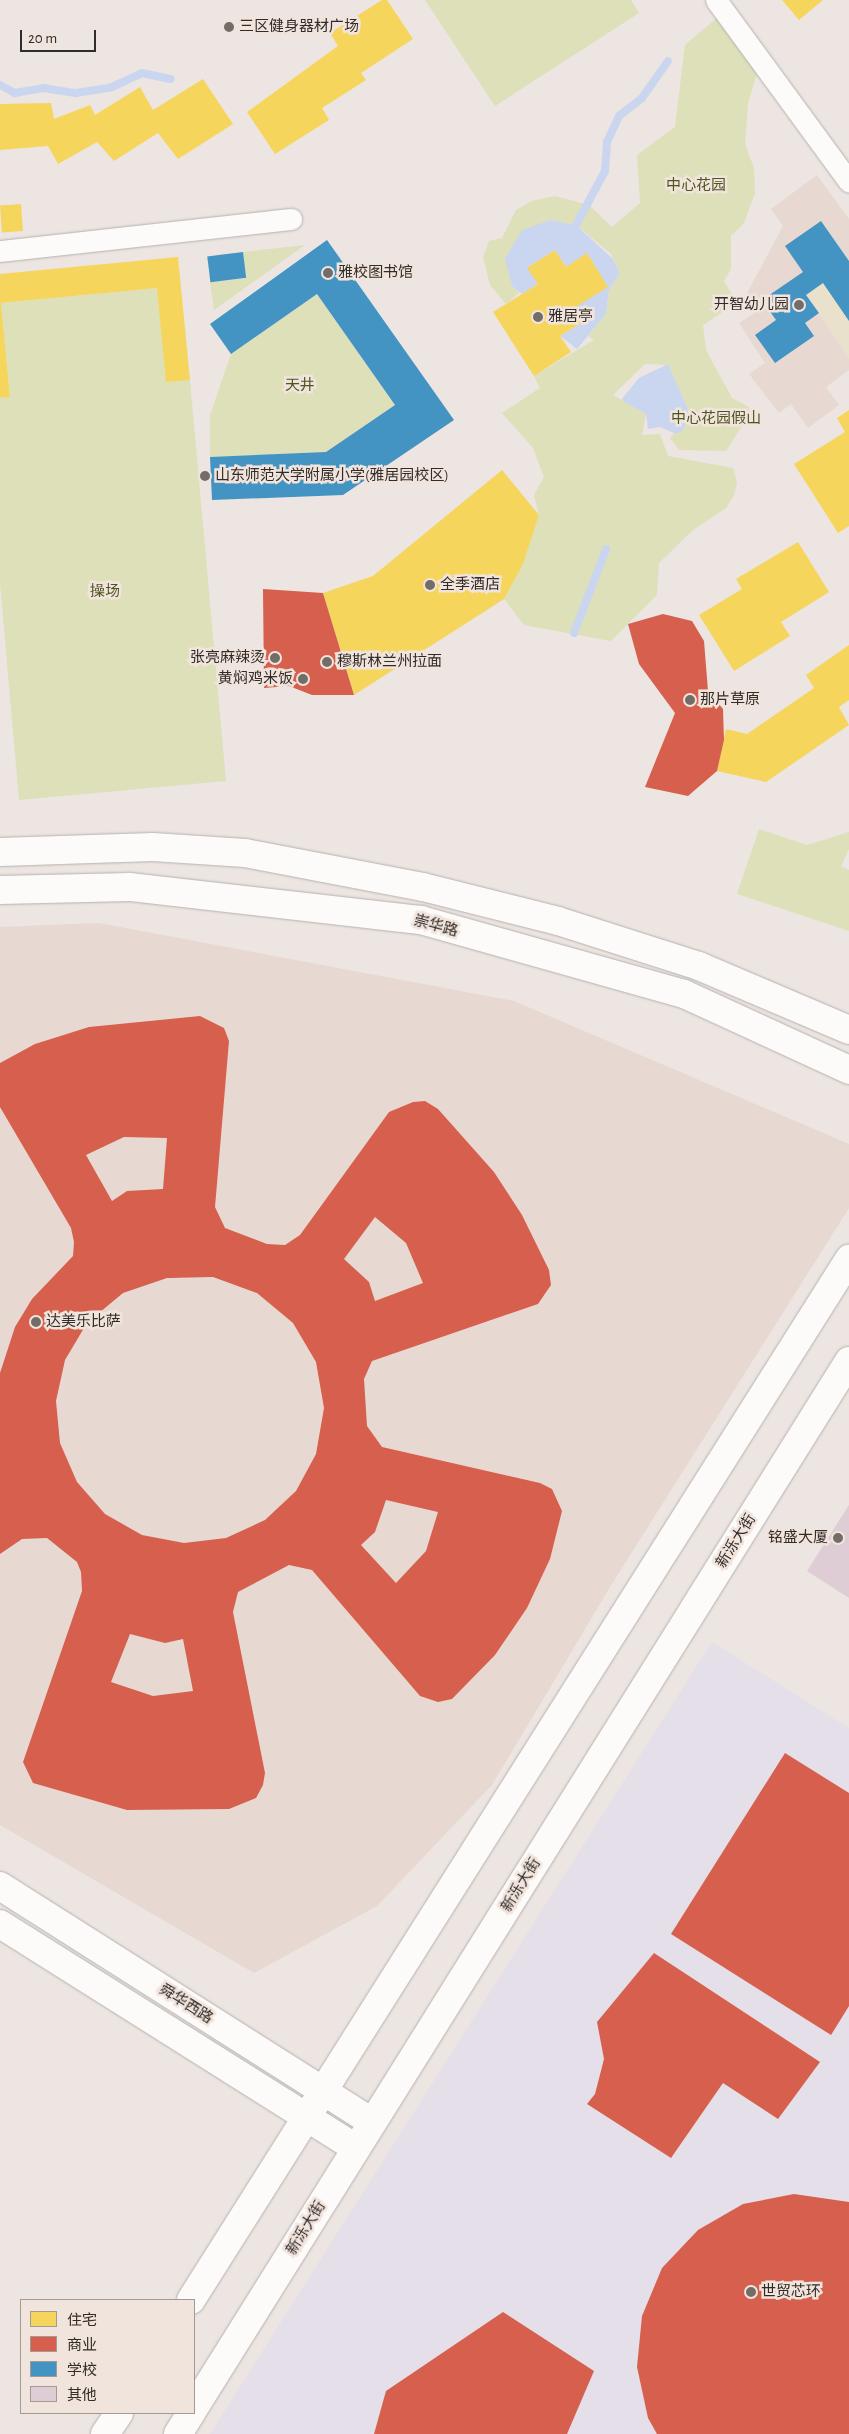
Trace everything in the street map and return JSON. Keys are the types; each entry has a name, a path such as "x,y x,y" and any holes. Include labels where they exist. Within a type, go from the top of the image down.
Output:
{"main road":[{"path":"0,852 153,847 245,853 423,887 558,921 699,966 849,1030"},
{"name":"崇华路","path":"0,890 130,887 421,920 684,994 849,1070"},
{"path":"192,2299 308,2119 849,1260"},
{"name":"新泺大街","path":"195,2406 849,1361"},
{"name":"舜华西路","path":"0,1886 372,2122"},
{"name":"舜华西路","path":"0,1925 356,2148"},
{"path":"105,2434 118,2414"},
{"path":"178,2434 190,2414"}],"street":[{"path":"716,0 849,182"},
{"path":"0,251 291,219"}],"shaded area":[{"name":"开智幼儿园","path":"817,175 849,219 849,370 826,387 839,405 808,428 791,404 779,413 749,374 765,363 739,323 755,313 745,297 783,226 771,209"},
{"path":"99,923 514,1001 849,1144 849,1208 610,1587 492,1785 377,1906 254,1973 0,1825 0,927"},
{"path":"712,1642 849,1728 849,2434 210,2434"}],"green space":[{"path":"425,0 631,0 639,13 495,106"},
{"path":"725,11 761,59 748,103 745,144 754,168 755,193 744,223 731,236 731,269 724,281 733,296 727,309 703,325 706,350 732,398 749,407 748,416 726,451 679,450 670,438 690,414 668,365 645,364 613,395 646,414 642,435 660,434 668,456 733,468 737,483 734,495 726,508 693,530 659,563 657,595 611,641 524,625 504,599 523,563 539,515 534,495 544,477 533,448 502,413 540,388 534,376 594,340 588,336 606,314 609,290 620,273 611,254 576,225 551,220 512,286 520,292 506,304 490,285 483,257 489,241 502,238 516,210 532,201 555,196 589,205 612,227 640,203 637,155 675,127 685,45"},
{"path":"305,245 214,310 210,282 246,278 243,252"},
{"name":"操场","path":"157,288 190,380 226,781 19,800 0,583 0,398 10,397 1,303"},
{"name":"天井","path":"317,294 395,405 326,452 210,457 210,415 231,354"},
{"path":"759,829 807,845 849,832 849,849 841,866 849,870 849,931 737,894"}],"sand":[{"path":"823,283 849,321 849,359 806,295"}],"water":[{"path":"551,220 576,225 613,259 620,273 609,290 606,314 577,349 560,336 583,322 574,308 586,254 566,267 555,250 528,267 538,284 522,294 512,286 505,259 522,230"},
{"path":"668,364 690,414 683,430 676,434 660,427 648,429 646,414 621,400 639,378"}],"building: 住宅":[{"path":"382,0 387,0 413,39 361,73 366,80 322,108 329,120 275,154 247,112 338,46 330,33"},
{"path":"782,0 823,0 799,20"},
{"path":"203,79 233,124 178,159 158,133 114,161 97,142 58,164 48,146 0,150 0,104 51,103 54,119 90,105 95,115 140,87 153,110"},
{"path":"21,204 23,231 2,232 0,205"},
{"name":"雅居亭","path":"555,250 566,267 587,253 608,287 574,308 583,322 560,336 571,352 534,376 493,312 538,284 527,268"},
{"path":"178,257 190,380 166,382 157,288 1,303 10,397 0,398 0,274"},
{"path":"849,410 849,526 838,533 794,464 845,432 837,418"},
{"name":"全季酒店","path":"502,470 539,515 523,564 504,599 354,695 323,593 373,576"},
{"path":"798,542 829,592 781,622 790,636 734,671 699,615 742,589 736,579"},
{"path":"849,645 849,700 839,707 849,725 766,782 717,771 726,729 747,734 814,688 806,675"}],"building: 商业":[{"path":"263,589 323,593 354,695 312,695 289,686 264,688"},
{"name":"那片草原","path":"663,614 692,621 704,641 708,691 723,709 724,740 717,771 688,796 645,787 675,713 639,664 628,624"},
{"path":"200,1016 224,1028 229,1041 215,1207 225,1228 267,1244 285,1245 300,1235 389,1112 413,1102 425,1101 438,1109 494,1172 522,1215 549,1270 551,1285 538,1304 372,1361 364,1379 367,1426 382,1447 540,1483 552,1489 562,1511 550,1559 527,1608 495,1655 452,1699 438,1702 420,1696 312,1570 289,1565 238,1592 233,1612 265,1773 263,1785 256,1798 229,1809 127,1810 33,1783 23,1762 82,1591 81,1572 77,1562 47,1538 22,1539 0,1554 0,1373 15,1327 32,1299 73,1256 74,1242 71,1228 0,1107 0,1063 35,1044 89,1027","holes":["124,1137 167,1138 163,1189 127,1191 112,1201 86,1155","375,1217 406,1243 423,1283 375,1301 369,1282 344,1259","213,1277 257,1293 293,1323 316,1362 324,1408 316,1454 296,1491 265,1520 226,1538 184,1543 142,1535 105,1514 77,1482 60,1443 56,1401 65,1360 87,1323 123,1293 167,1278","386,1500 438,1512 426,1551 396,1583 361,1545 375,1532","130,1634 165,1643 183,1639 193,1691 153,1696 111,1682"]},
{"path":"785,1753 849,1793 849,2006 831,2035 671,1934"},
{"path":"654,1953 820,2062 778,2119 723,2083 671,2158 587,2104 595,2094 604,2059 597,2022"},
{"name":"世贸芯环","path":"794,2194 849,2202 849,2434 657,2434 648,2418 637,2367 642,2316 662,2268 698,2230 743,2204"},
{"path":"503,2312 594,2371 567,2434 374,2434 386,2391"}],"building: 学校":[{"path":"821,221 849,261 849,321 823,283 806,295 819,313 805,323 814,336 775,363 755,335 776,320 762,300 803,272 785,246"},
{"path":"327,240 454,420 343,495 212,500 210,457 326,452 395,405 317,294 231,354 210,324"},
{"path":"243,252 246,278 210,282 207,256"}],"building: 其他":[{"name":"铭盛大厦","path":"849,1505 849,1598 807,1571"}],"waterway":[{"path":"576,225 605,171 607,142 619,116 642,98 668,61"},
{"path":"0,85 15,93 43,88 76,93 112,87 142,73 170,79"},
{"path":"574,633 606,549"}],"place":[{"name":"三区健身器材广场","path":"229,27"},
{"name":"雅校图书馆","path":"328,273"},
{"name":"开智幼儿园","path":"799,305"},
{"name":"雅居亭","path":"538,317"},
{"name":"山东师范大学附属小学(雅居园校区)","path":"205,476"},
{"name":"全季酒店","path":"430,585"},
{"name":"张亮麻辣烫","path":"275,658"},
{"name":"穆斯林兰州拉面","path":"327,662"},
{"name":"黄焖鸡米饭","path":"303,679"},
{"name":"那片草原","path":"690,700"},
{"name":"达美乐比萨","path":"36,1322"},
{"name":"铭盛大厦","path":"838,1538"},
{"name":"世贸芯环","path":"751,2292"}],"park label":[{"name":"中心花园","path":"696,186"},
{"name":"中心花园假山","path":"716,419"}]}
